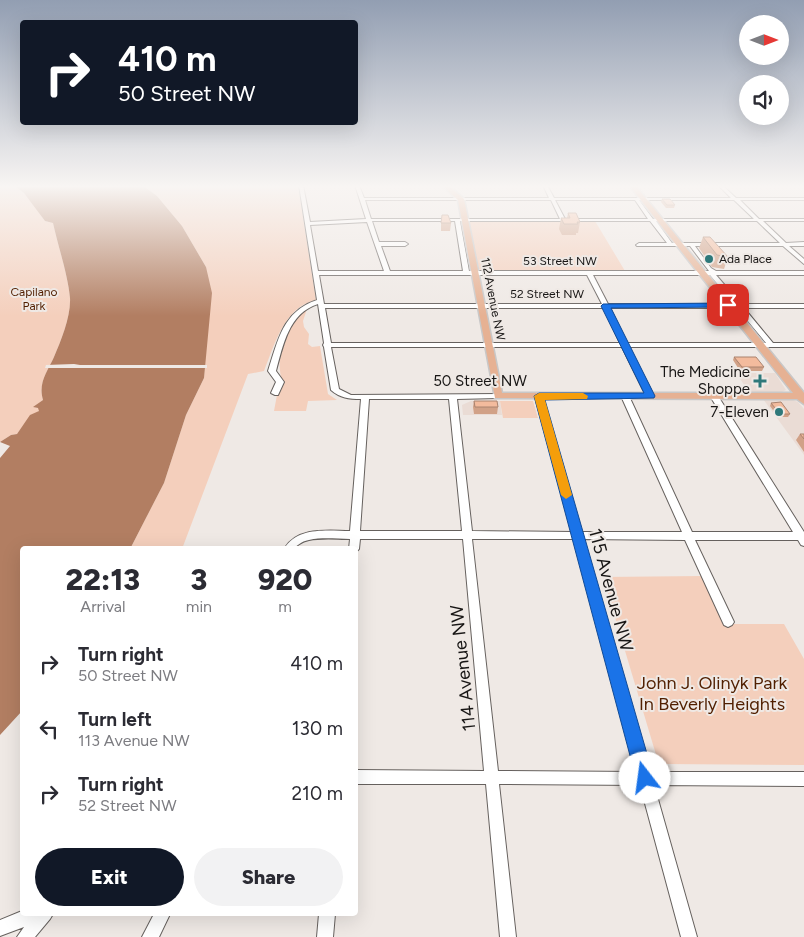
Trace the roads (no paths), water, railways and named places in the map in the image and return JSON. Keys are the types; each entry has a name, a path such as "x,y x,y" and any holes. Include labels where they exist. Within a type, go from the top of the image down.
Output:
{"main road":[{"name":"112 Avenue NW","path":"466,229 470,273 481,306 498,396"},
{"path":"667,229 784,376 803,395"},
{"name":"50 Street NW","path":"498,396 803,395"}],"street":[{"path":"309,229 326,345 804,345"},
{"path":"372,229 387,272"},
{"name":"112 Avenue NW","path":"459,229 470,273"},
{"path":"659,229 670,244"},
{"path":"768,229 804,262"},
{"path":"378,244 405,244"},
{"path":"692,244 709,269 771,345"},
{"path":"639,245 804,244"},
{"path":"590,272 650,396"},
{"name":"53 Street NW","path":"316,273 804,273"},
{"path":"275,392 280,382 272,371 283,333 301,307 320,303"},
{"name":"52 Street NW","path":"320,303 481,306 804,306"},
{"name":"50 Street NW","path":"326,345 335,390 338,393 351,397 498,396"},
{"name":"114 Avenue NW","path":"453,396 508,937"},
{"name":"115 Avenue NW","path":"539,396 689,937"},
{"path":"625,396 728,622"},
{"path":"714,396 803,538"},
{"path":"354,546 365,397"},
{"path":"290,546 292,542 304,536 355,535 803,538"},
{"path":"358,776 803,781"},
{"path":"0,928 31,916"},
{"path":"25,937 43,916"},
{"path":"150,937 161,916"},
{"path":"325,937 327,916"}],"place":[{"name":"Ada Place","path":"709,259"},
{"name":"The Medicine Shoppe","path":"760,381"},
{"name":"7-Eleven","path":"779,412"}],"park label":[{"name":"Capilano Park","path":"34,299"},
{"name":"John J. Olinyk Park In Beverly Heights","path":"712,693"}]}
